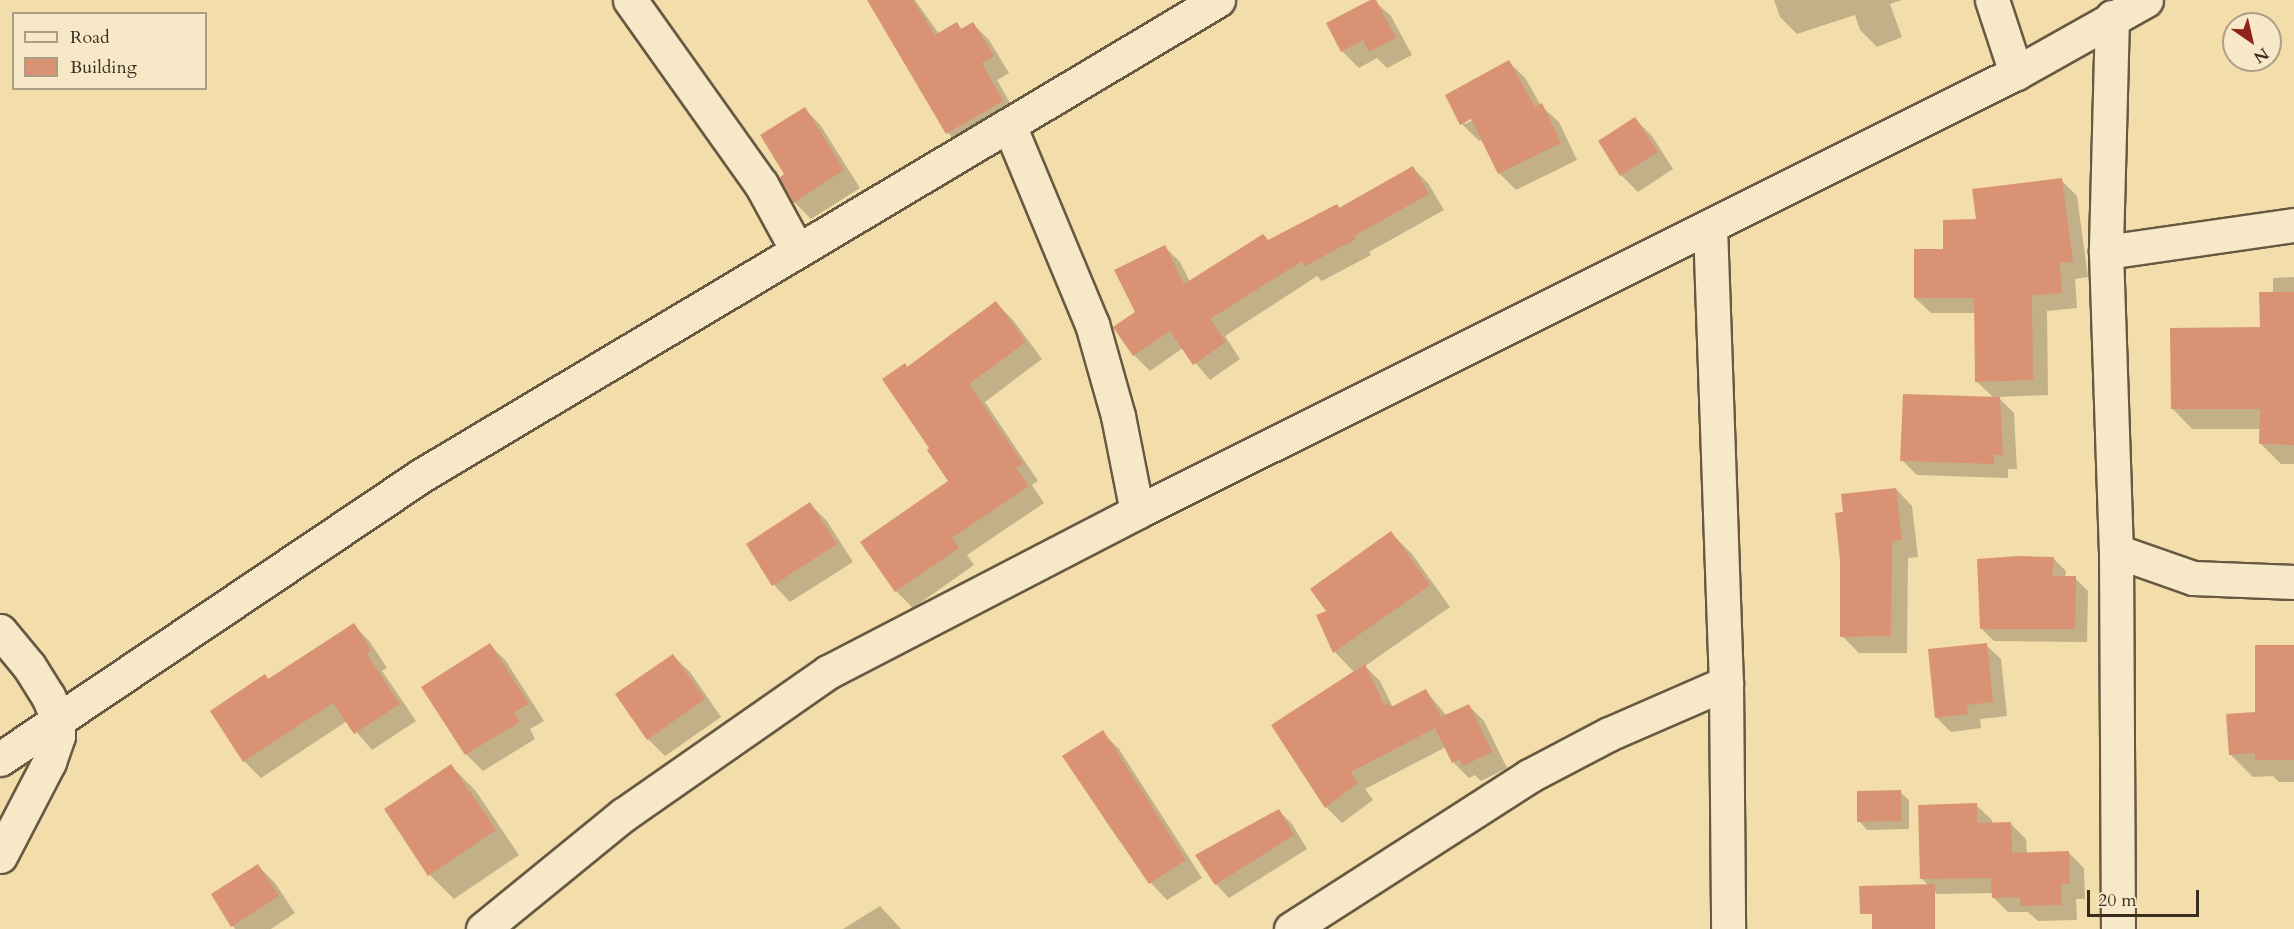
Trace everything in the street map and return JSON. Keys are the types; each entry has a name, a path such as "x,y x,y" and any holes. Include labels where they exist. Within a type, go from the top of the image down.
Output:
{"street":[{"path":"630,0 706,111 761,184 797,250"},
{"path":"1992,0 2016,73"},
{"path":"483,929 623,815 828,672 1137,512 2016,73 2112,17 2146,0"},
{"path":"0,759 422,475 1009,125 1200,4"},
{"path":"2112,17 2106,252 2116,551 2118,929"},
{"path":"1009,125 1092,324 1118,416 1137,512"},
{"path":"2106,252 2294,225"},
{"path":"1710,226 1726,682 1728,929"},
{"path":"2116,551 2193,578 2294,582"},
{"path":"0,631 29,666 48,696 58,719 58,736 49,762 0,856"},
{"path":"1291,929 1529,776 1609,734 1726,682"}],"building":[{"path":"867,0 913,0 935,35 957,22 961,29 973,22 994,56 982,63 1003,101 946,134"},
{"path":"1370,0 1376,0 1396,38 1369,52 1363,40 1341,52 1326,23"},
{"path":"1509,60 1535,107 1542,103 1561,143 1498,174 1471,119 1460,125 1445,95"},
{"path":"805,107 844,170 793,203 779,178 784,174 760,135"},
{"path":"1635,117 1658,152 1620,176 1598,141"},
{"path":"1413,166 1429,194 1354,236 1356,239 1305,266 1302,261 1210,319 1226,342 1193,365 1170,331 1133,356 1113,327 1135,312 1114,270 1165,245 1184,284 1263,234 1268,240 1337,204 1339,208"},
{"path":"2062,178 2073,262 2060,263 2062,293 2032,295 2033,380 1975,382 1974,298 1914,298 1914,249 1943,249 1943,220 1976,219 1972,189"},
{"path":"2259,292 2294,292 2294,445 2259,444 2260,409 2171,409 2170,328 2260,327"},
{"path":"996,301 1026,342 969,384 1023,464 1016,468 1029,486 952,538 959,548 895,592 860,542 948,481 927,450 929,448 882,379 905,363 907,367"},
{"path":"1903,394 2000,397 2003,455 1994,455 1994,464 1900,461"},
{"path":"1896,488 1902,540 1892,541 1891,636 1840,637 1840,560 1835,513 1843,512 1841,494"},
{"path":"810,502 837,544 772,586 746,544"},
{"path":"1391,531 1430,585 1333,653 1316,615 1326,611 1310,589"},
{"path":"2018,556 2054,557 2052,576 2076,576 2075,629 1980,629 1977,559"},
{"path":"354,623 371,650 367,654 400,704 354,734 333,703 243,762 210,711 265,674 268,679"},
{"path":"490,643 529,704 514,712 520,722 465,755 421,687"},
{"path":"1987,643 1993,702 1967,705 1968,714 1935,718 1928,649"},
{"path":"2255,645 2294,645 2294,760 2255,760 2255,753 2229,755 2226,714 2255,712"},
{"path":"673,654 705,699 647,740 615,694"},
{"path":"1365,664 1384,705 1388,703 1391,707 1426,689 1441,717 1469,704 1492,752 1463,766 1459,759 1452,763 1435,728 1351,772 1358,783 1325,808 1271,725"},
{"path":"1103,730 1186,860 1149,884 1062,756"},
{"path":"451,764 496,830 428,876 384,809"},
{"path":"1901,790 1902,821 1857,822 1857,791"},
{"path":"1977,803 1977,823 2011,822 2012,853 2069,851 2070,884 2061,884 2062,905 2021,906 2020,897 1992,898 1991,878 1920,879 1918,805"},
{"path":"1279,809 1294,835 1215,885 1195,855"},
{"path":"258,864 279,896 231,927 211,894"},
{"path":"1935,884 1935,929 1872,929 1872,914 1860,914 1859,886"}]}
